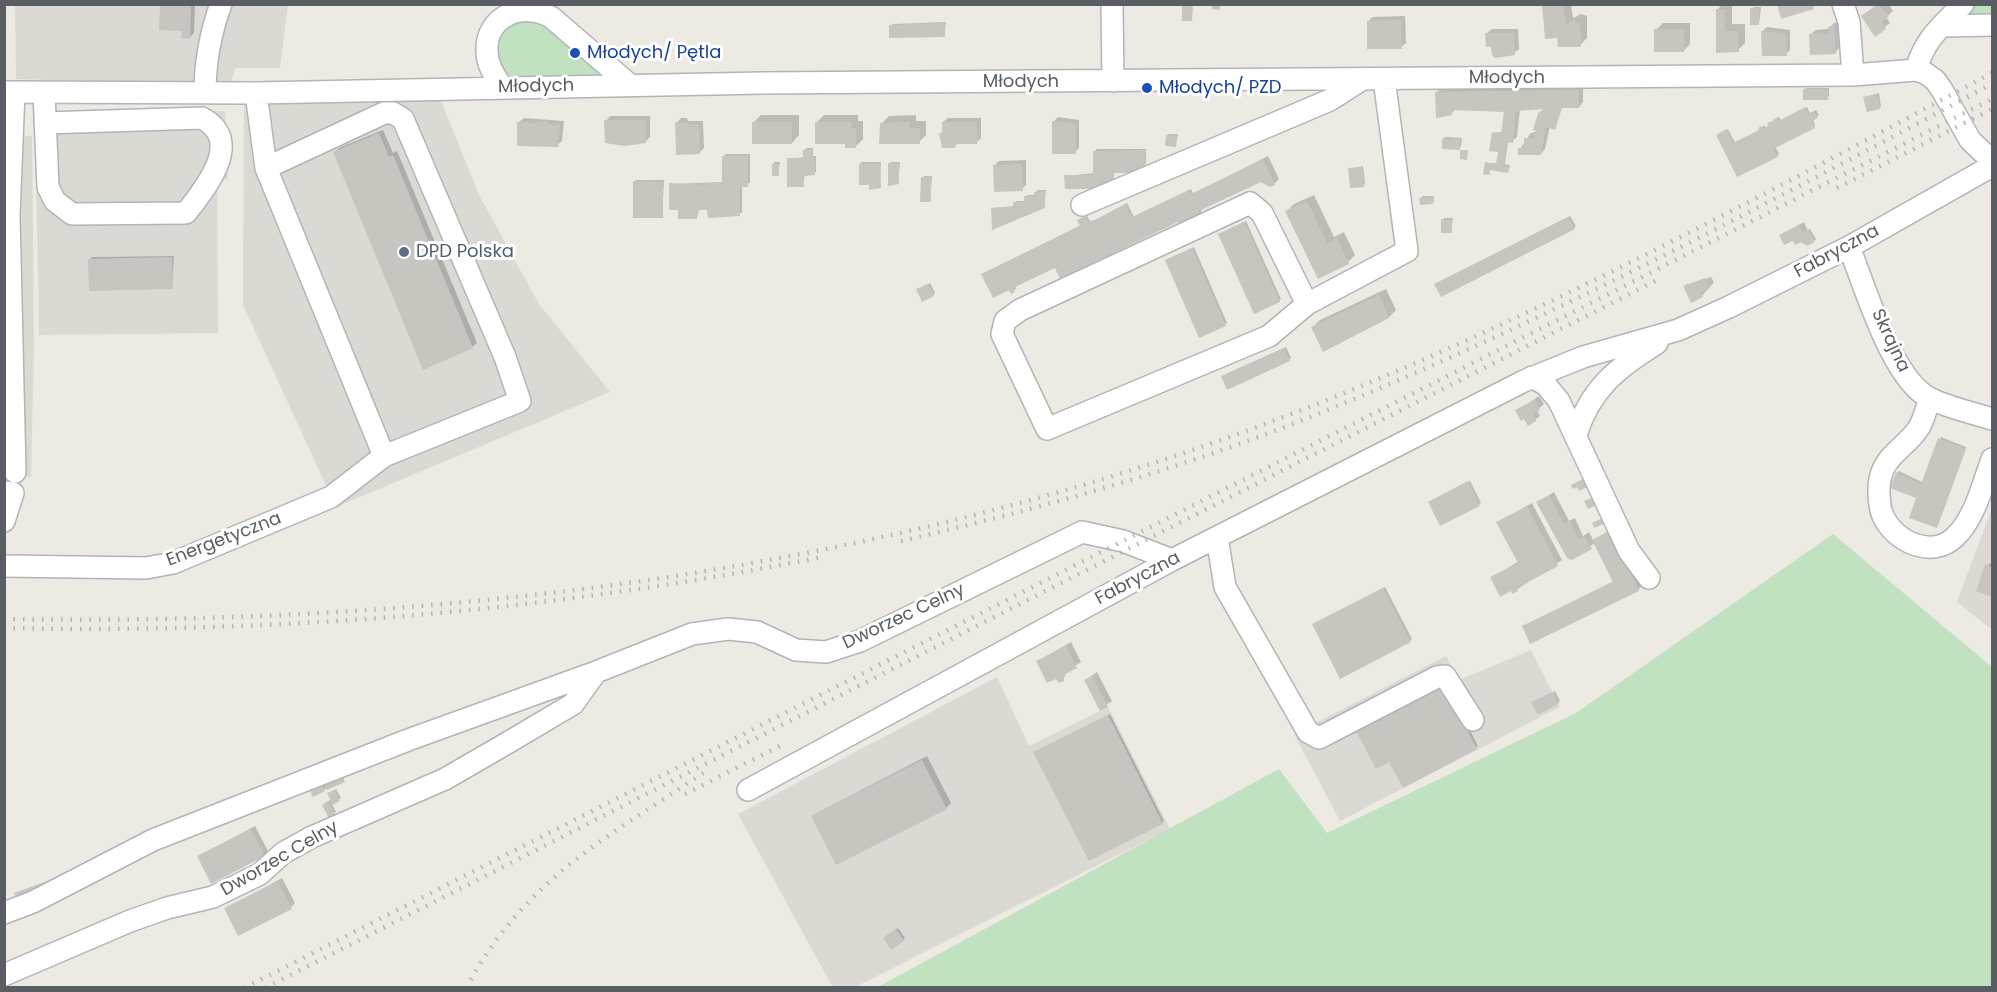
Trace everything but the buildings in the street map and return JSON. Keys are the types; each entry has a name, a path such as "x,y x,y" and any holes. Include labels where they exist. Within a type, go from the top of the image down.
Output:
{"street":[{"path":"205,93 205,67 211,30 221,4"},
{"path":"1112,4 1113,81"},
{"path":"1843,4 1849,22 1853,75"},
{"path":"1963,4 1925,44 1916,70 1935,80 1970,140 1992,163"},
{"path":"502,87 487,59 487,42 500,20 509,14 525,10 538,11 551,17 630,85"},
{"path":"1942,26 1992,25"},
{"name":"Młodych","path":"9,92 256,93 630,85 1853,75 1916,70"},
{"path":"1082,205 1330,100 1363,79"},
{"path":"1307,304 1262,213 1250,203 1020,310 1005,321 1002,334 1047,429 1269,336 1307,304 1407,251 1384,79"},
{"path":"9,92 7,215 15,472"},
{"path":"44,93 45,123 48,187 54,201 72,214 186,213 215,174 220,158 218,132 212,123 202,118 45,123"},
{"path":"256,93 266,168 384,456"},
{"name":"Energetyczna","path":"4,566 146,568 173,563 331,497 384,456 520,401 505,357 403,119 393,113 384,113 266,168"},
{"name":"Fabryczna","path":"1576,435 1583,414 1604,382 1639,355 1678,330 1849,247 1992,163"},
{"name":"Skrajna","path":"1849,247 1894,358 1906,377 1930,399 1992,420"},
{"name":"Fabryczna","path":"748,790 1172,560 1532,377 1583,357 1678,330"},
{"path":"1532,377 1553,392 1576,435 1629,551 1649,578"},
{"path":"1930,399 1918,429 1887,460 1880,481 1882,515 1897,534 1910,544 1937,548 1955,538 1969,518 1992,459"},
{"path":"4,492 13,492 4,521"},
{"name":"Dworzec Celny","path":"4,913 33,902 153,840 408,740 596,672 692,634 728,629 757,632 796,650 826,652 860,641 1082,532 1123,541 1172,560"},
{"path":"1217,537 1225,587 1308,732 1319,738 1437,677 1445,676 1473,720"},
{"name":"Dworzec Celny","path":"4,975 130,921 213,897 260,874 283,853 312,837 445,779 573,704 596,672"}],"shaded area":[{"path":"15,5 288,5 280,68 236,68 229,85 16,79"},
{"path":"441,101 480,197 539,304 610,392 336,507 243,305 244,103"},
{"path":"225,111 228,179 217,180 218,333 39,335 35,112"},
{"path":"5,136 32,136 34,341 31,477 5,473"},
{"path":"1992,508 1992,630 1957,602"},
{"path":"1531,650 1560,707 1340,821 1294,734 1446,656 1459,680"},
{"path":"997,677 1029,746 1108,707 1170,829 855,987 833,988 738,814"}],"green space":[{"path":"1973,5 1992,5 1992,13 1961,17"},
{"path":"543,19 571,47 568,50 600,70 597,78 515,79 503,75 497,63 497,35 515,20"},
{"path":"1833,534 1992,667 1992,987 878,987 1279,769 1327,833 1576,713"}],"railway":[{"path":"4,619 160,619 316,613 473,601 628,583 783,557 936,525 1087,484 1235,435 1333,398 1430,357 1620,268 1992,73"},
{"path":"901,541 1001,517 1149,474 1247,441 1385,386 1474,347 1648,263 1992,84"},
{"path":"244,988 1992,99"},
{"path":"1837,188 1992,109"},
{"path":"265,988 1661,278"},
{"path":"4,628 210,627 415,615 619,592 822,557"},
{"path":"685,794 780,746"},
{"path":"466,988 489,950 514,917 542,889 602,840 705,772"}],"place":[{"name":"Młodych/ Pętla","path":"575,53"},
{"name":"Młodych/ PZD","path":"1147,88"},
{"name":"DPD Polska","path":"404,252"}]}
